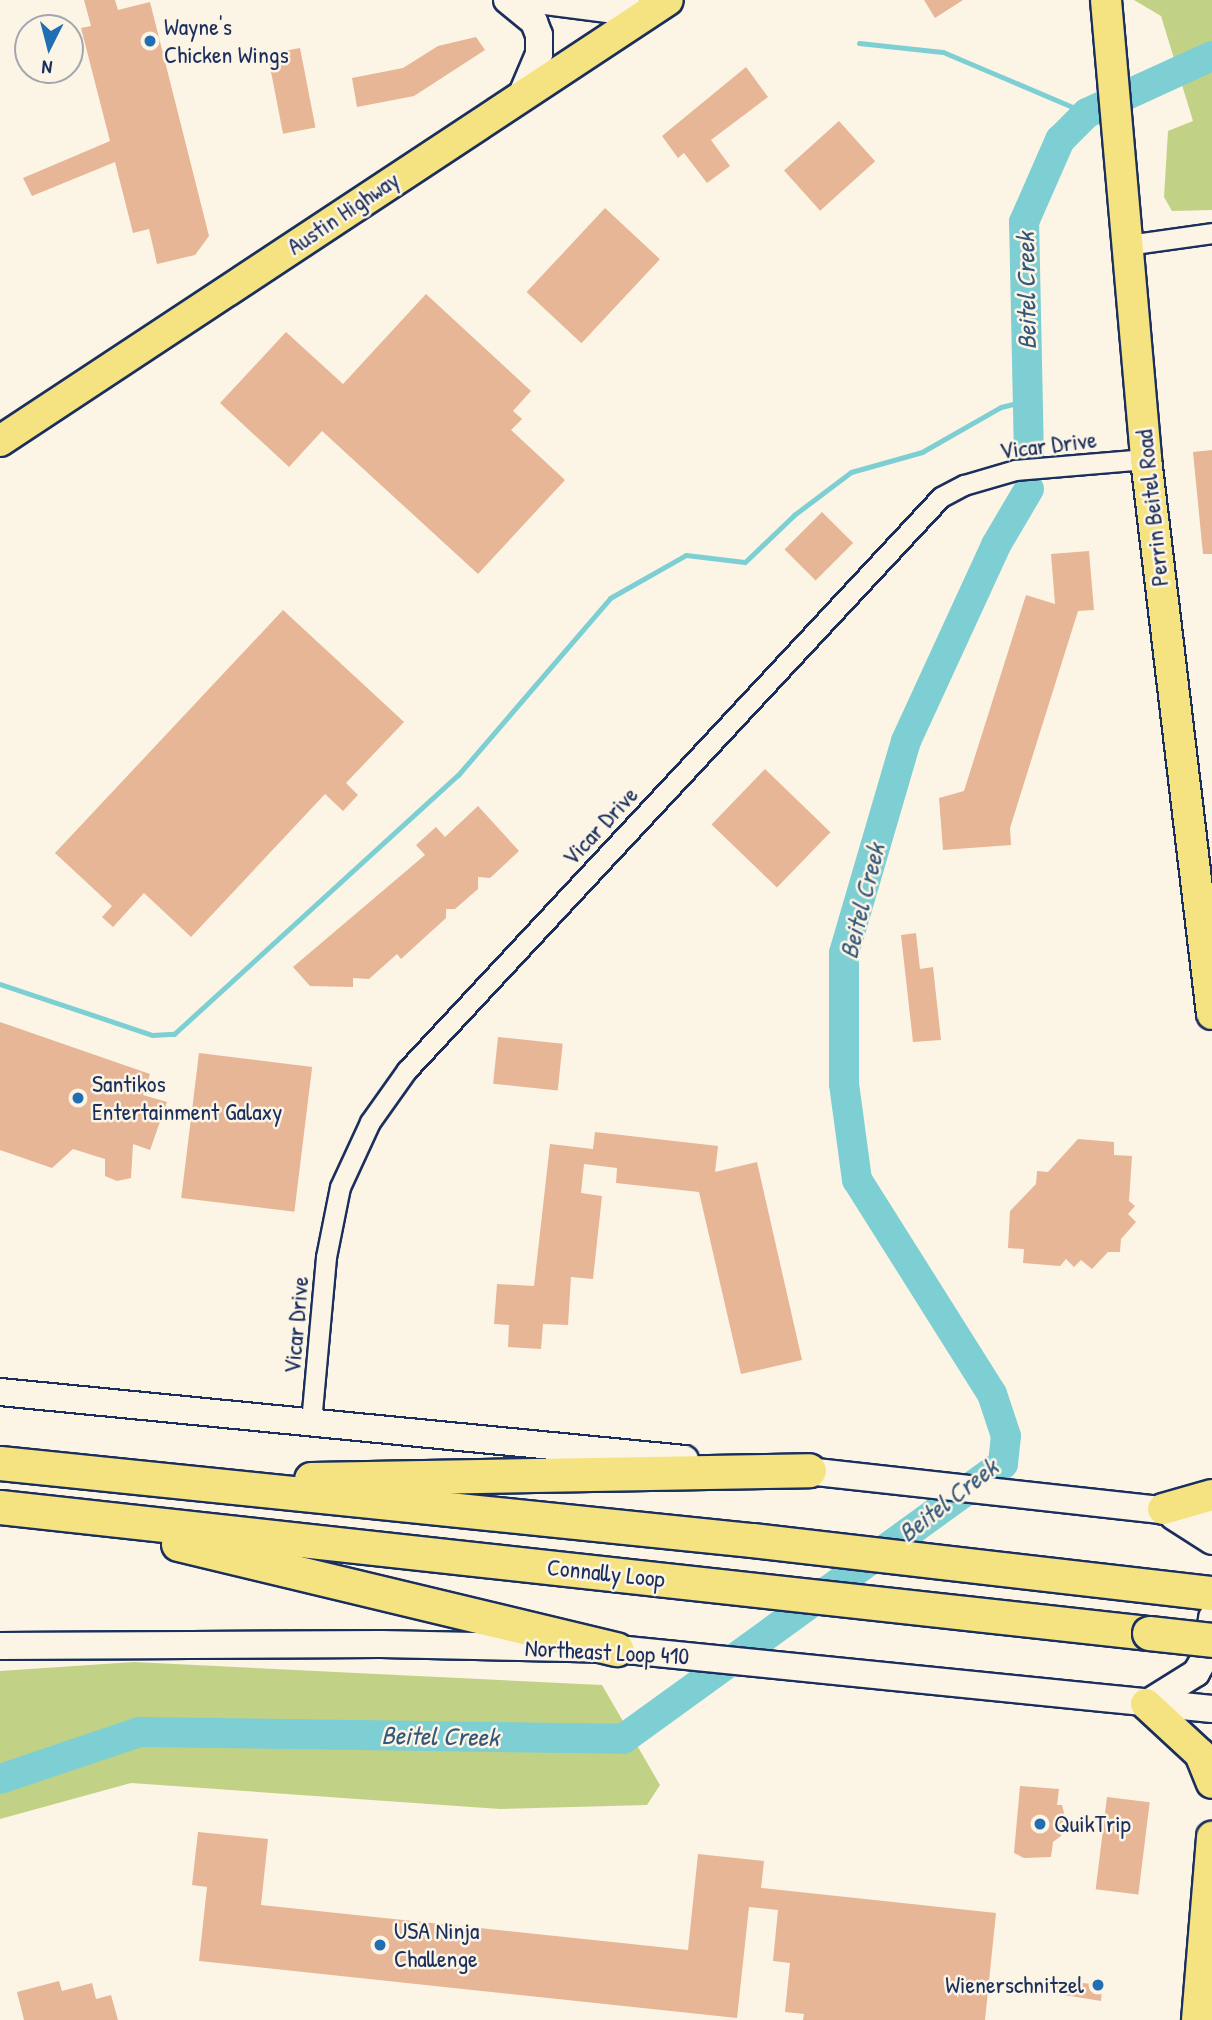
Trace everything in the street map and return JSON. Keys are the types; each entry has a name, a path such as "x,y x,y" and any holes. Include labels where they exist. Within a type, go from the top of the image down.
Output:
{"highway":[{"name":"Connally Loop","path":"0,1463 134,1480 752,1540 1212,1592"},
{"path":"134,1480 809,1470"},
{"path":"11,1508 617,1650"},
{"name":"Connally Loop","path":"11,1508 1212,1640"}],"main road":[{"path":"507,0 534,22 539,35 539,54 522,94"},
{"path":"538,0 657,7"},
{"name":"Austin Highway","path":"7,440 522,94 657,7"},
{"name":"Perrin Beitel Road","path":"1107,9 1146,459 1212,1014"},
{"path":"0,1392 809,1470 1087,1499 1212,1516"},
{"path":"1163,1509 1212,1495"},
{"path":"1163,1509 1212,1541"},
{"path":"1212,1617 1208,1654 1196,1673 1146,1704 1200,1754 1212,1783"},
{"name":"Northeast Loop 410","path":"0,1646 381,1644 617,1650 1212,1709"},
{"path":"1197,2020 1207,1962 1212,1837"}],"street":[{"path":"1127,245 1212,233"},
{"name":"Vicar Drive","path":"311,1422 326,1257 340,1186 370,1122 407,1070 941,497 964,485 1015,470 1146,459"}],"green space":[{"path":"1134,0 1212,0 1212,210 1172,211 1164,197 1168,131 1193,121 1161,16"},
{"path":"134,1662 602,1685 660,1785 647,1805 500,1809 131,1783 0,1819 0,1671"}],"building":[{"path":"84,0 115,0 118,10 150,2 209,236 195,255 157,264 149,229 133,233 115,162 32,196 23,178 110,141 84,40 84,27 91,26"},
{"path":"924,0 963,0 935,18"},
{"path":"476,37 485,50 414,96 357,107 352,78 403,68 438,46"},
{"path":"300,48 315,128 283,134 268,54"},
{"path":"746,67 768,97 711,140 730,166 707,183 684,153 678,158 662,136"},
{"path":"839,121 875,161 820,211 784,171"},
{"path":"605,208 660,259 581,343 527,292"},
{"path":"426,294 531,391 513,411 522,419 511,430 565,480 478,574 322,431 289,467 220,403 286,332 343,384"},
{"path":"1212,450 1212,554 1203,554 1193,452"},
{"path":"822,512 853,543 816,581 785,549"},
{"path":"1089,551 1094,610 1078,611 1010,828 1011,845 943,850 939,798 964,791 1026,595 1055,604 1051,554"},
{"path":"283,610 404,722 346,783 358,795 343,811 325,794 191,937 144,893 113,927 102,917 112,906 55,853"},
{"path":"765,769 830,832 777,888 712,824"},
{"path":"478,806 519,851 490,878 478,877 478,889 455,909 446,909 446,918 401,959 397,954 369,979 353,978 353,987 310,986 293,967 425,855 416,845 436,827 445,837"},
{"path":"916,933 920,969 933,967 941,1040 913,1042 901,935"},
{"name":"Santikos Entertainment Galaxy","path":"0,1022 150,1074 143,1095 167,1102 150,1150 133,1144 131,1178 117,1181 105,1176 105,1159 73,1149 52,1168 0,1150"},
{"path":"498,1037 563,1044 558,1091 493,1084"},
{"path":"199,1053 312,1067 294,1212 181,1198"},
{"path":"595,1132 718,1146 715,1172 757,1162 802,1360 741,1374 699,1192 616,1183 617,1168 584,1164 581,1193 602,1196 593,1279 571,1277 568,1325 543,1324 541,1349 508,1347 509,1325 494,1324 497,1284 534,1286 550,1144 593,1149"},
{"path":"1078,1139 1114,1142 1114,1155 1132,1156 1129,1201 1135,1206 1128,1214 1136,1222 1121,1239 1120,1252 1108,1252 1092,1269 1081,1260 1074,1267 1066,1259 1060,1266 1023,1263 1024,1249 1008,1248 1010,1211 1036,1184 1037,1171 1048,1172"},
{"name":"QuikTrip","path":"1020,1786 1059,1789 1057,1805 1062,1805 1064,1813 1061,1836 1053,1842 1051,1857 1024,1858 1014,1853"},
{"name":"QuikTrip","path":"1107,1797 1150,1802 1138,1895 1096,1889"},
{"path":"198,1832 268,1839 261,1905 688,1950 698,1854 764,1861 761,1888 996,1913 985,2020 803,2020 804,2014 785,2012 790,1963 773,1961 778,1910 749,1907 737,2018 199,1961 207,1887 192,1885"},
{"path":"1054,1980 1102,1985 1101,2001 1052,1993"},
{"path":"59,1981 62,1991 92,1983 96,1999 111,1995 118,2020 24,2020 17,1992"}],"waterway":[{"path":"859,43 943,52 1087,113"},
{"name":"Beitel Creek","path":"1029,457 1024,222 1060,140 1087,113 1212,56"},
{"path":"0,984 152,1035 174,1034 458,775 610,598 686,555 745,562 794,515 851,472 922,452 1001,407 1030,400"},
{"name":"Beitel Creek","path":"0,1779 140,1732 623,1739 1003,1464 1006,1436 992,1394 857,1180 844,1084 844,953 906,741 996,545 1029,489"}],"place":[{"name":"Wayne's Chicken Wings","path":"150,41"},
{"name":"Santikos Entertainment Galaxy","path":"78,1098"},
{"name":"QuikTrip","path":"1040,1824"},
{"name":"USA Ninja Challenge","path":"380,1945"},
{"name":"Wienerschnitzel","path":"1098,1985"}]}
